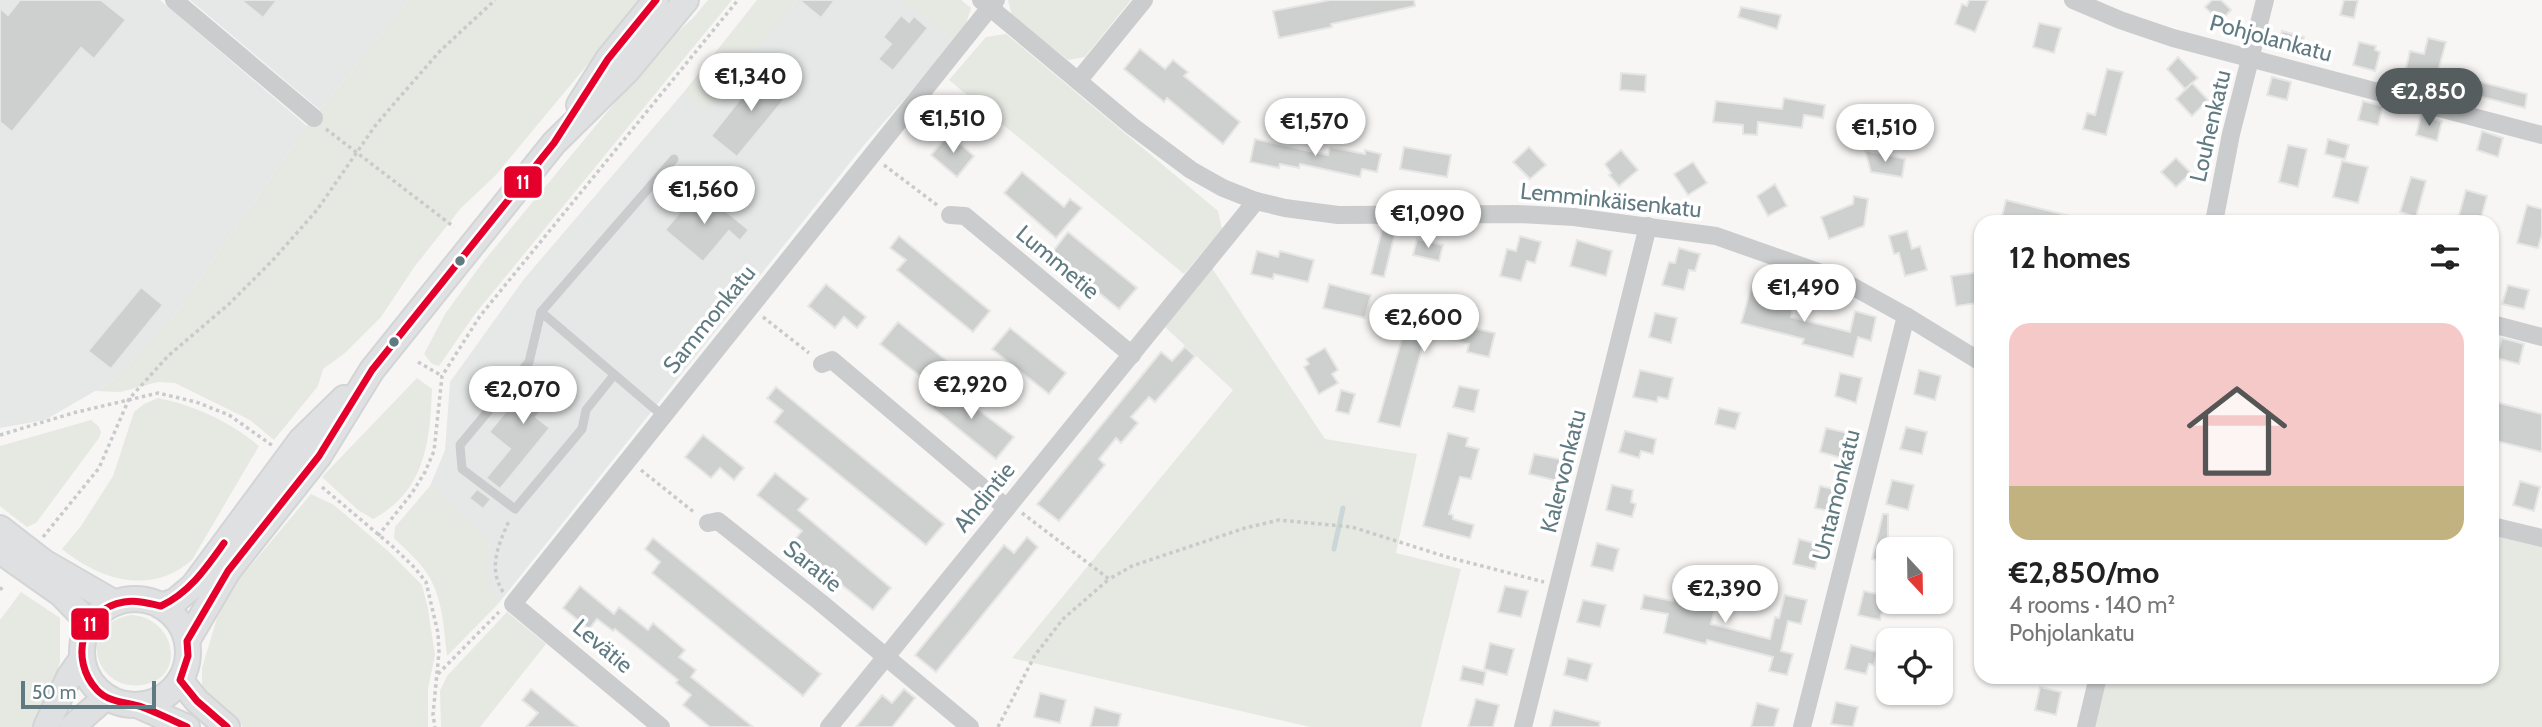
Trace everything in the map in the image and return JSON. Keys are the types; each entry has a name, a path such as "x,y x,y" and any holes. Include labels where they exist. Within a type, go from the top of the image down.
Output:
{"main road":[{"path":"161,606 175,601 193,586 301,440 372,370 554,144 608,59 656,0"},
{"path":"554,144 627,72 686,0"},
{"path":"187,641 228,571 319,456 372,370"},
{"path":"0,528 44,562 115,603"},
{"path":"0,551 61,594 90,624"},
{"path":"133,599 151,601 161,606 176,619 187,641 188,656 180,680 167,694 153,702 121,704 106,697 94,688 86,676 81,660 84,636 90,624 105,608 115,603 133,599"},
{"path":"46,727 69,677 81,660"},
{"path":"180,680 197,701 227,727"},
{"path":"72,727 106,697"},
{"path":"137,705 187,727"}],"street":[{"path":"174,0 314,118"},
{"path":"1078,80 1144,0"},
{"name":"Pohjolankatu","path":"2073,0 2173,38 2542,135"},
{"name":"Louhenkatu","path":"2215,215 2231,134 2265,0"},
{"name":"Lemminkäisenkatu","path":"989,3 1132,126 1191,170 1223,188 1256,201 1338,215 1518,214 1574,217 1716,236 1840,280 1974,358"},
{"name":"Sammonkatu","path":"513,604 871,156 989,3"},
{"name":"Ahdintie","path":"829,727 1256,201"},
{"name":"Lummetie","path":"950,215 965,216 1132,355"},
{"name":"Kalervonkatu","path":"1524,727 1648,226"},
{"name":"Untamonkatu","path":"1802,727 1906,316"},
{"path":"2499,326 2542,337"},
{"path":"822,363 832,360 1007,508"},
{"name":"Saratie","path":"708,523 718,521 884,657"},
{"path":"2499,528 2542,538"},
{"name":"Levätie","path":"513,604 662,727"},
{"path":"884,657 970,727"},
{"path":"2086,727 2096,684"}],"lane":[{"path":"614,374 586,410 582,429 515,509 462,469 460,445 529,362 541,312 674,159"},
{"path":"541,312 663,416"}],"path":[{"path":"42,538 99,468 129,399 167,356 208,323 273,260 317,210 375,126 440,51 495,0"},
{"path":"378,536 425,472 434,451 442,376 480,316 738,0"},
{"path":"314,118 454,227"},
{"path":"871,156 950,215"},
{"path":"750,307 822,363"},
{"path":"418,362 442,376"},
{"path":"0,435 158,393 196,402 229,415 280,452"},
{"path":"628,460 708,523"},
{"path":"321,486 415,568 426,582 438,633 433,715 435,727"},
{"path":"1007,508 1018,510 1109,579"},
{"path":"437,675 502,608 513,604 501,591 495,578 494,563 499,542 515,509"},
{"path":"998,727 1035,655 1063,620 1109,579 1132,566 1245,528 1279,520 1352,527 1447,557 1560,586"},
{"path":"0,590 4,584"}],"shaded area":[{"path":"0,0 160,0 307,126 173,317 116,379 45,420 0,428"},
{"path":"190,0 409,0 320,110"},
{"path":"409,0 641,0 495,176 461,208 415,266 381,317 345,353 323,369 318,386 274,440 250,420 175,383 158,382 120,392 95,391 116,379 173,317 307,126"},
{"path":"708,0 732,0 475,314 439,366 432,364 424,354 445,314 483,262 661,47 694,17"},
{"path":"757,0 797,0 706,110 683,93"},
{"path":"797,0 903,0 955,41 864,145 498,604 489,587 485,566 490,542 430,486 445,450 450,382 524,279 683,93 706,109"},
{"path":"903,0 961,0 971,8 965,27 955,41"},
{"path":"1008,0 1131,0 1085,57 1068,60 1012,16"},
{"path":"1006,34 1218,211 1222,229 1184,274 949,80 986,37"},
{"path":"1212,268 1325,439 1417,454 1396,553 1461,569 1421,727 1310,727 1012,658 1233,390 1165,327"},
{"path":"417,378 432,389 429,428 421,463 404,494 390,508 373,519 358,510 322,477"},
{"path":"158,398 212,416 259,446 192,560 160,578 126,580 93,569 62,549 81,526 113,476 134,412"},
{"path":"91,420 99,427 99,438 36,523 27,527 0,506 0,446"},
{"path":"430,486 490,542 487,573 498,604 447,656 438,598 431,580 394,538 395,527"},
{"path":"311,494 334,505 388,551 422,585 435,655 428,689 428,727 243,727 206,696 202,686 202,668 217,618 231,589"},
{"path":"2499,537 2542,547 2542,727 2094,727 2105,684 2499,684"},
{"path":"21,592 60,618 60,661 50,701 38,727 0,727 0,620"},
{"path":"507,612 546,644 480,727 441,727 440,691 447,676"},
{"path":"132,615 147,619 158,626 170,649 166,672 157,680 142,685 125,684 112,678 103,668 98,656 97,643 103,630 114,621"}],"building":[{"path":"20,0 101,0 126,20 94,59 81,48 12,132 0,122 0,8 8,15"},
{"path":"241,0 277,0 263,18"},
{"path":"799,0 835,0 821,18"},
{"path":"1330,0 1414,0 1415,6 1279,38 1273,11"},
{"path":"1969,0 1988,0 1975,32 1955,24 1962,4 1967,6"},
{"path":"2212,0 2221,0 2231,10 2220,22 2205,7"},
{"path":"2344,0 2358,0 2354,18 2340,15"},
{"path":"1741,7 1781,15 1777,29 1738,17"},
{"path":"901,15 909,22 914,16 928,28 893,71 878,59 891,44 883,37"},
{"path":"2039,23 2061,28 2054,53 2033,47"},
{"path":"2282,31 2304,37 2300,51 2278,45"},
{"path":"2428,38 2446,42 2438,71 2527,94 2525,108 2404,77 2410,51 2424,54"},
{"path":"2359,42 2376,46 2375,50 2380,52 2375,71 2353,65"},
{"path":"1140,49 1165,69 1173,60 1188,72 1184,76 1240,122 1223,144 1167,98 1164,102 1124,69"},
{"path":"2178,57 2198,78 2185,89 2167,69"},
{"path":"765,68 792,90 737,157 711,136"},
{"path":"2107,69 2123,72 2106,135 2083,129 2087,113 2095,115"},
{"path":"1621,73 1646,75 1645,92 1620,90"},
{"path":"2272,77 2291,82 2287,100 2267,95"},
{"path":"2192,83 2208,100 2192,116 2176,99"},
{"path":"1784,98 1825,105 1823,118 1804,115 1802,128 1758,122 1757,135 1743,134 1743,125 1713,122 1716,101 1782,109"},
{"path":"2363,101 2383,106 2378,125 2358,120"},
{"path":"2421,116 2442,121 2437,141 2416,135"},
{"path":"2482,131 2503,138 2498,157 2477,150"},
{"path":"949,134 974,156 957,177 931,155"},
{"path":"1255,139 1328,155 1330,147 1365,154 1365,150 1381,154 1377,172 1362,169 1360,177 1300,164 1299,168 1280,164 1279,168 1250,162"},
{"path":"2328,139 2349,145 2345,159 2325,154"},
{"path":"2288,145 2307,149 2298,187 2279,182"},
{"path":"1404,147 1451,155 1447,177 1400,169"},
{"path":"1529,147 1546,165 1530,179 1513,162"},
{"path":"1621,150 1638,170 1619,186 1609,175 1611,173 1605,164"},
{"path":"1865,150 1905,159 1902,177 1871,172"},
{"path":"2176,158 2191,173 2176,187 2161,172"},
{"path":"2342,161 2368,167 2358,203 2333,197"},
{"path":"1693,162 1707,183 1688,195 1674,174"},
{"path":"1022,172 1064,207 1070,199 1082,208 1056,238 1004,193"},
{"path":"2411,177 2426,181 2417,215 2400,212"},
{"path":"1775,184 1787,206 1768,216 1757,196"},
{"path":"699,189 749,230 740,241 729,231 703,262 665,230"},
{"path":"2466,190 2487,196 2482,215 2459,215"},
{"path":"1854,196 1868,199 1864,226 1829,239 1821,217 1853,204"},
{"path":"2006,200 2066,215 2002,215"},
{"path":"2527,205 2542,209 2542,234 2538,248 2517,243"},
{"path":"1382,230 1395,233 1384,277 1371,274"},
{"path":"1907,231 1912,249 1920,246 1927,270 1905,276 1899,253 1894,254 1889,236"},
{"path":"1068,232 1137,288 1119,309 1051,254"},
{"path":"899,236 990,311 973,332 897,270 906,260 890,248"},
{"path":"1520,236 1541,242 1535,263 1527,261 1521,281 1500,276 1507,249 1516,251"},
{"path":"1417,239 1443,245 1439,261 1413,255"},
{"path":"1577,240 1612,251 1606,276 1570,266"},
{"path":"1679,248 1700,254 1695,271 1689,270 1684,290 1662,285 1669,262 1675,263"},
{"path":"1257,251 1278,257 1280,251 1314,260 1308,282 1274,274 1273,279 1251,274"},
{"path":"1974,273 1974,304 1956,306 1951,276"},
{"path":"1754,278 1768,282 1763,300 1793,308 1791,317 1850,332 1855,311 1876,317 1871,341 1858,337 1853,357 1802,344 1804,339 1741,323"},
{"path":"826,284 866,317 857,328 844,317 835,328 808,306"},
{"path":"1329,284 1371,295 1365,318 1323,308"},
{"path":"2508,285 2529,290 2524,309 2502,304"},
{"path":"141,287 163,305 111,369 88,351"},
{"path":"1407,304 1450,314 1448,322 1495,333 1489,357 1467,352 1469,344 1426,334 1400,427 1378,422 1405,328 1401,327"},
{"path":"1655,313 1677,318 1671,343 1649,337"},
{"path":"898,322 948,362 930,384 880,344"},
{"path":"1010,328 1066,373 1049,394 992,349"},
{"path":"2502,338 2524,344 2519,364 2499,359"},
{"path":"1185,347 1195,356 1155,402 1149,397 1131,417 1138,423 1121,443 1116,438 1099,459 1105,465 1059,521 1037,504 1161,352 1172,361"},
{"path":"1325,348 1338,370 1332,374 1338,383 1319,394 1304,367 1309,364 1306,359"},
{"path":"541,368 562,386 536,417 550,428 500,489 486,478 510,449 489,432"},
{"path":"1640,370 1673,378 1668,399 1658,397 1657,402 1633,397"},
{"path":"1919,370 1941,376 1935,400 1914,394"},
{"path":"1840,373 1862,378 1856,403 1835,396"},
{"path":"944,384 1014,437 996,459 928,404"},
{"path":"1459,386 1479,390 1474,412 1453,407"},
{"path":"776,387 944,524 926,545 774,422 783,411 767,398"},
{"path":"1341,390 1355,394 1349,414 1336,411"},
{"path":"2499,403 2542,414 2542,452 2499,442"},
{"path":"1719,408 1740,413 1735,429 1715,424"},
{"path":"1906,427 1927,432 1922,454 1900,449"},
{"path":"1826,428 1848,433 1842,458 1820,452"},
{"path":"1625,431 1656,439 1653,454 1641,451 1639,458 1619,452"},
{"path":"1448,433 1468,438 1466,446 1479,449 1471,479 1460,477 1449,514 1453,515 1453,519 1474,525 1470,538 1423,526"},
{"path":"703,435 744,468 734,480 720,468 711,478 685,457"},
{"path":"1534,454 1564,460 1558,481 1529,474"},
{"path":"775,473 808,499 798,510 891,588 873,610 791,544 802,531 757,495"},
{"path":"1892,480 1914,485 1908,510 1886,504"},
{"path":"2520,481 2540,487 2534,511 2513,505"},
{"path":"1612,485 1633,490 1631,502 1636,504 1632,517 1606,510"},
{"path":"1820,486 1834,489 1829,511 1815,508"},
{"path":"477,489 491,499 483,509 469,498"},
{"path":"1883,514 1888,514 1888,537 1877,537"},
{"path":"1027,537 1038,547 936,672 915,655 1004,545 1014,553"},
{"path":"653,538 821,674 803,696 652,573 660,562 645,549"},
{"path":"1799,539 1821,545 1815,569 1793,564"},
{"path":"1597,543 1619,549 1613,571 1591,566"},
{"path":"1876,543 1876,560 1872,559"},
{"path":"580,586 614,614 619,607 648,630 653,623 685,650 679,657 696,670 691,677 753,727 710,727 683,705 691,695 676,683 678,680 615,629 613,631 597,619 589,629 563,608"},
{"path":"1505,586 1528,591 1521,617 1498,612"},
{"path":"1677,586 1718,597 1711,624 1770,639 1775,617 1779,618 1785,595 1807,600 1801,624 1788,621 1781,651 1793,654 1787,675 1769,671 1773,657 1707,640 1706,644 1664,633 1668,614 1641,609 1644,595 1673,601"},
{"path":"1864,591 1876,594 1876,614 1882,614 1880,620 1858,615"},
{"path":"1583,600 1606,605 1600,627 1577,622"},
{"path":"1490,643 1514,649 1507,675 1484,669"},
{"path":"1851,645 1876,652 1874,665 1869,664 1866,674 1845,669"},
{"path":"1568,658 1592,664 1587,681 1564,675"},
{"path":"1463,666 1486,672 1483,685 1460,680"},
{"path":"2040,687 2061,692 2056,715 2035,710"},
{"path":"531,689 578,727 526,727 538,713 522,700"},
{"path":"904,689 915,698 892,727 856,727 882,695 892,703"},
{"path":"1040,693 1066,700 1060,723 1034,717"},
{"path":"1476,699 1499,705 1493,727 1468,727"},
{"path":"1836,702 1858,707 1853,727 1831,724"},
{"path":"1757,703 1779,709 1774,727 1751,727"},
{"path":"1095,707 1121,714 1118,727 1090,727"},
{"path":"1554,710 1600,722 1599,727 1550,727"}],"waterway":[{"path":"1334,549 1343,508"}],"transit line":[{"name":"11","path":"227,727 197,701 180,680 188,656 187,641 228,571 319,456 372,370 554,143 608,59 656,0"},
{"name":"11","path":"187,727 142,707 113,700 97,690 83,665 84,637 98,614 109,607 133,601 161,606 181,594 197,579 224,543"}]}
